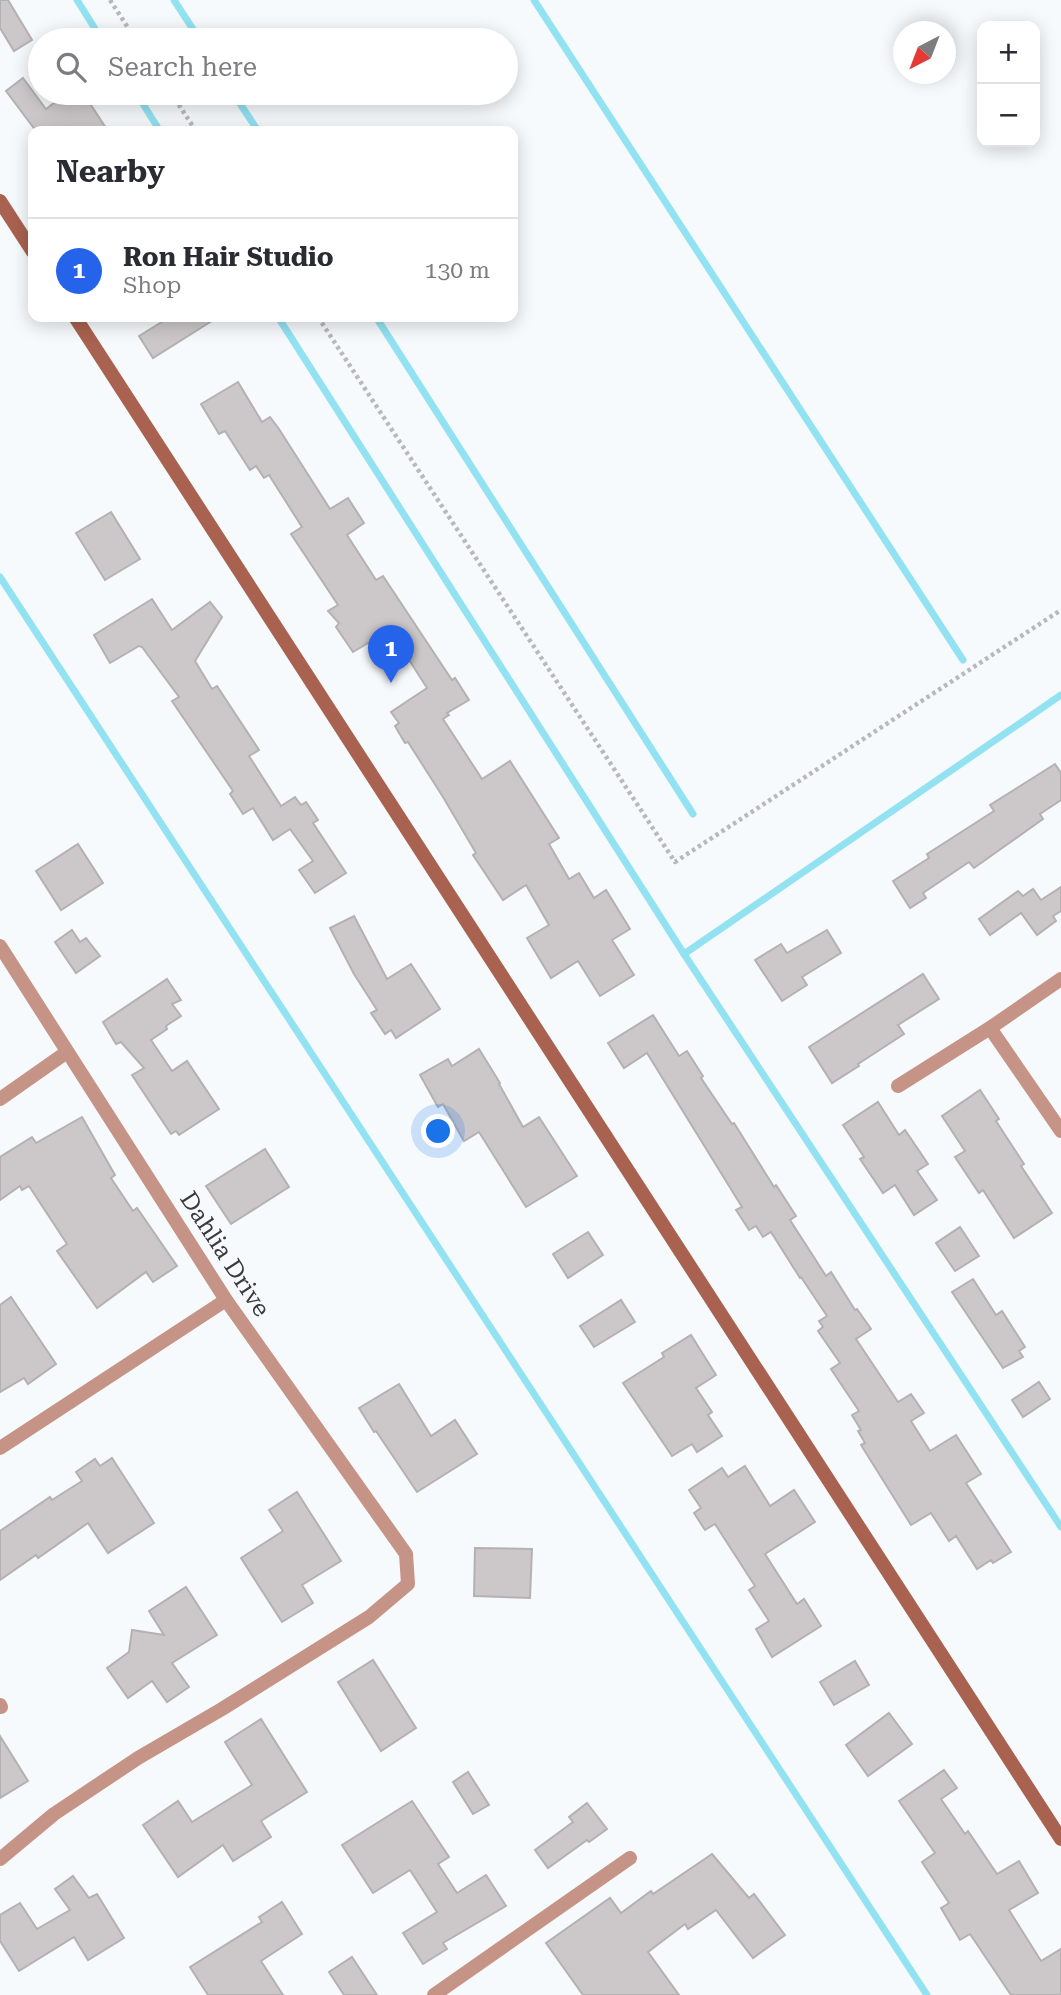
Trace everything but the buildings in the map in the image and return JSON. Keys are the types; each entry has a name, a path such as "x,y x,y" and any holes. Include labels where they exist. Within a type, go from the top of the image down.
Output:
{"main road":[{"path":"0,201 28,244"},
{"path":"78,322 1061,1839"}],"street":[{"name":"Dahlia Drive","path":"0,946 226,1300 407,1554 408,1584 369,1617 138,1758 64,1807 0,1859"},
{"path":"898,1086 1061,979"},
{"path":"990,1027 1061,1131"},
{"path":"0,1099 67,1052"},
{"path":"0,1448 226,1300"},
{"path":"435,1995 630,1858"}],"path":[{"path":"110,0 128,28"},
{"path":"178,105 193,126"},
{"path":"321,322 676,862 1061,610"}],"waterway":[{"path":"77,0 94,28"},
{"path":"174,0 192,28"},
{"path":"534,0 963,660"},
{"path":"144,105 157,126"},
{"path":"241,105 255,126"},
{"path":"281,322 684,954 1061,1527"},
{"path":"379,322 693,814"},
{"path":"0,577 927,1995"},
{"path":"684,954 1061,695"}],"place":[{"name":"Ron Hair Studio","path":"391,683"}]}
